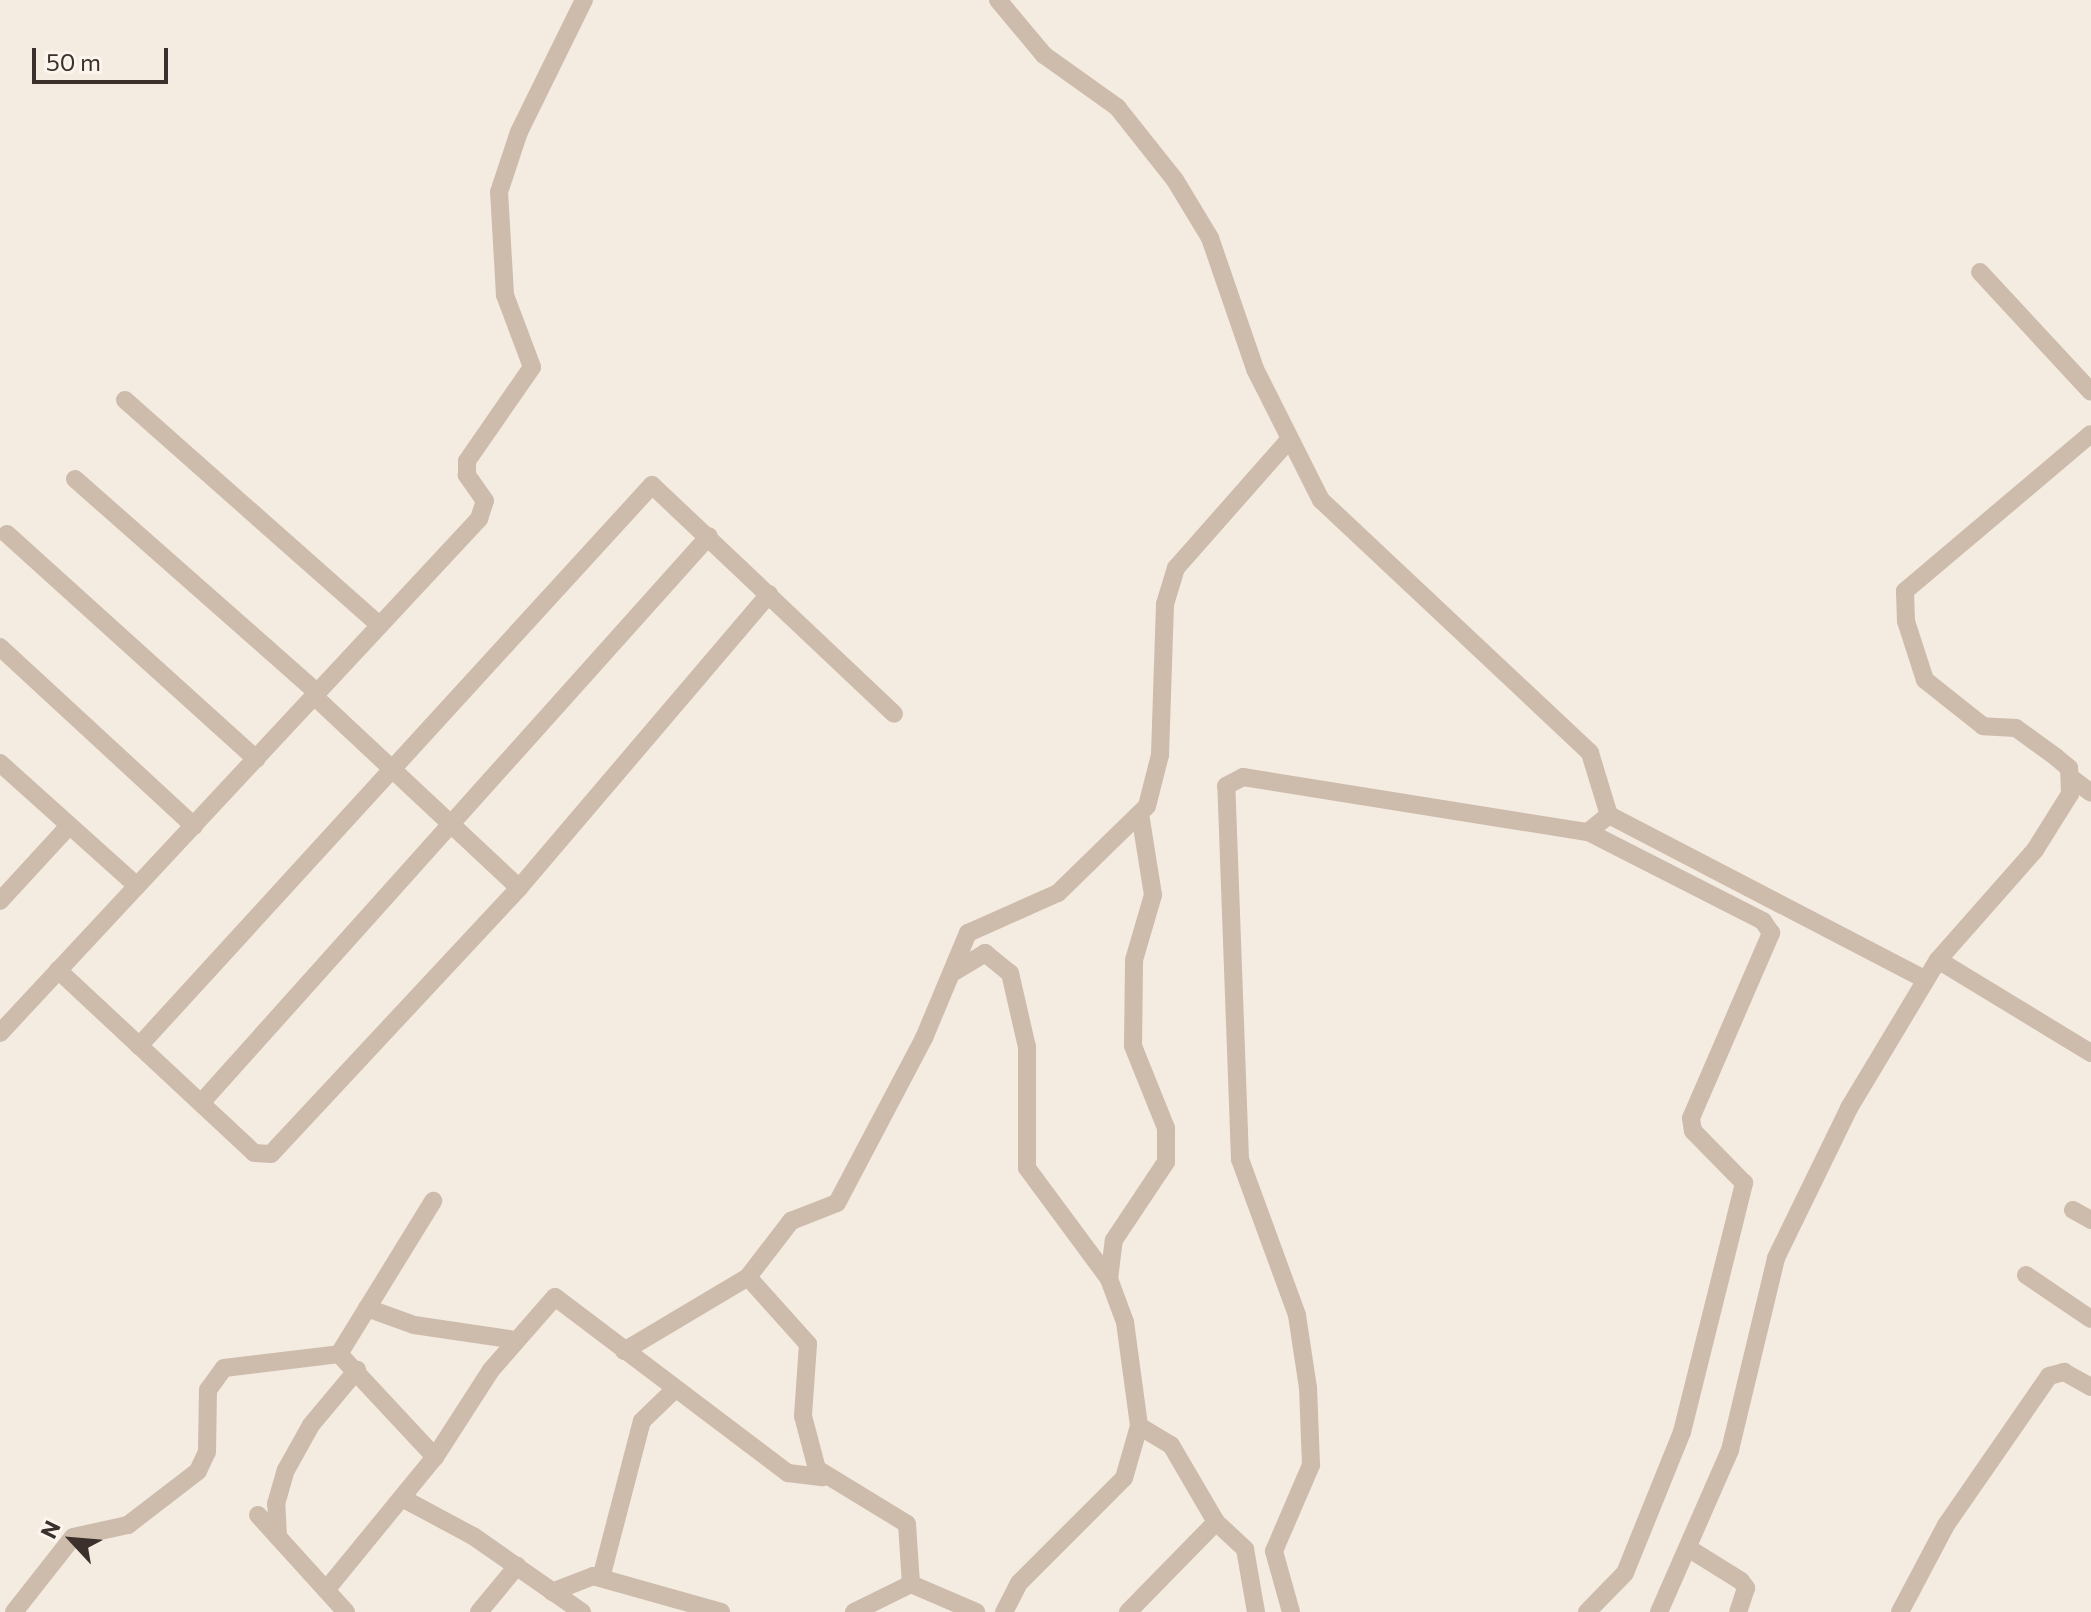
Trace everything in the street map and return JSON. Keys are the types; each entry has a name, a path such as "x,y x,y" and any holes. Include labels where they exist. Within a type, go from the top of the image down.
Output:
{"street":[{"path":"0,1033 479,519 485,501 467,475 467,461 532,367 505,295 499,192 519,132 584,0"},
{"path":"998,0 1044,55 1117,107 1175,180 1210,238 1255,369 1288,441 1321,500 1590,753 1609,815 1926,980"},
{"path":"1980,272 2091,392"},
{"path":"125,400 379,625"},
{"path":"2091,434 2068,460 1913,579 1903,604 1925,680 1983,726 2016,728 2069,768 2074,780 2091,793"},
{"path":"624,1351 748,1277 785,1225 837,1203 973,927 1058,893 1140,814 1152,796 1160,755 1165,604 1176,568 1288,441"},
{"path":"75,479 316,694 519,888"},
{"path":"139,1046 647,488 658,487 894,714"},
{"path":"7,534 256,759"},
{"path":"201,1103 453,826 709,536"},
{"path":"58,970 254,1153 280,1147 519,888 769,594"},
{"path":"0,647 194,826"},
{"path":"1,767 137,886"},
{"path":"1291,1612 1274,1551 1311,1465 1308,1388 1297,1315 1240,1159 1226,786 1243,777 1588,832 1763,921 1771,933 1691,1118 1693,1131 1741,1175 1744,1192 1682,1432 1630,1563 1587,1612"},
{"path":"1659,1612 1730,1450 1776,1258 1849,1108 1938,960 2035,850 2074,780"},
{"path":"1109,1279 1114,1240 1166,1162 1166,1128 1133,1046 1134,960 1153,895 1140,814"},
{"path":"1588,832 1609,815"},
{"path":"0,901 69,826"},
{"path":"952,973 985,953 1010,973 1027,1047 1027,1168 1109,1279 1125,1322 1139,1426 1124,1478 1019,1583 1004,1612"},
{"path":"1938,960 2091,1053"},
{"path":"339,1354 433,1201"},
{"path":"2073,1210 2091,1220"},
{"path":"2026,1275 2091,1319"},
{"path":"748,1277 808,1344 803,1416 810,1454 823,1477"},
{"path":"326,1590 435,1457 516,1340 547,1301 562,1298 674,1390 788,1473 823,1477 907,1524 911,1584"},
{"path":"367,1308 414,1325 516,1340"},
{"path":"22,1609 73,1537 128,1525 198,1471 207,1452 208,1390 216,1374 318,1352 339,1354 435,1457"},
{"path":"278,1537 276,1504 286,1470 311,1425 357,1370"},
{"path":"1900,1612 1946,1525 2049,1376 2064,1372 2091,1387"},
{"path":"601,1578 642,1421 674,1390"},
{"path":"1139,1426 1171,1445 1216,1522 1245,1549 1256,1612"},
{"path":"402,1498 517,1566 582,1612"},
{"path":"258,1515 346,1612"},
{"path":"1128,1612 1216,1522"},
{"path":"1688,1548 1741,1581 1746,1588 1738,1612"},
{"path":"479,1612 517,1566"},
{"path":"552,1592 601,1578 721,1612"},
{"path":"854,1612 911,1584 976,1612"}]}
